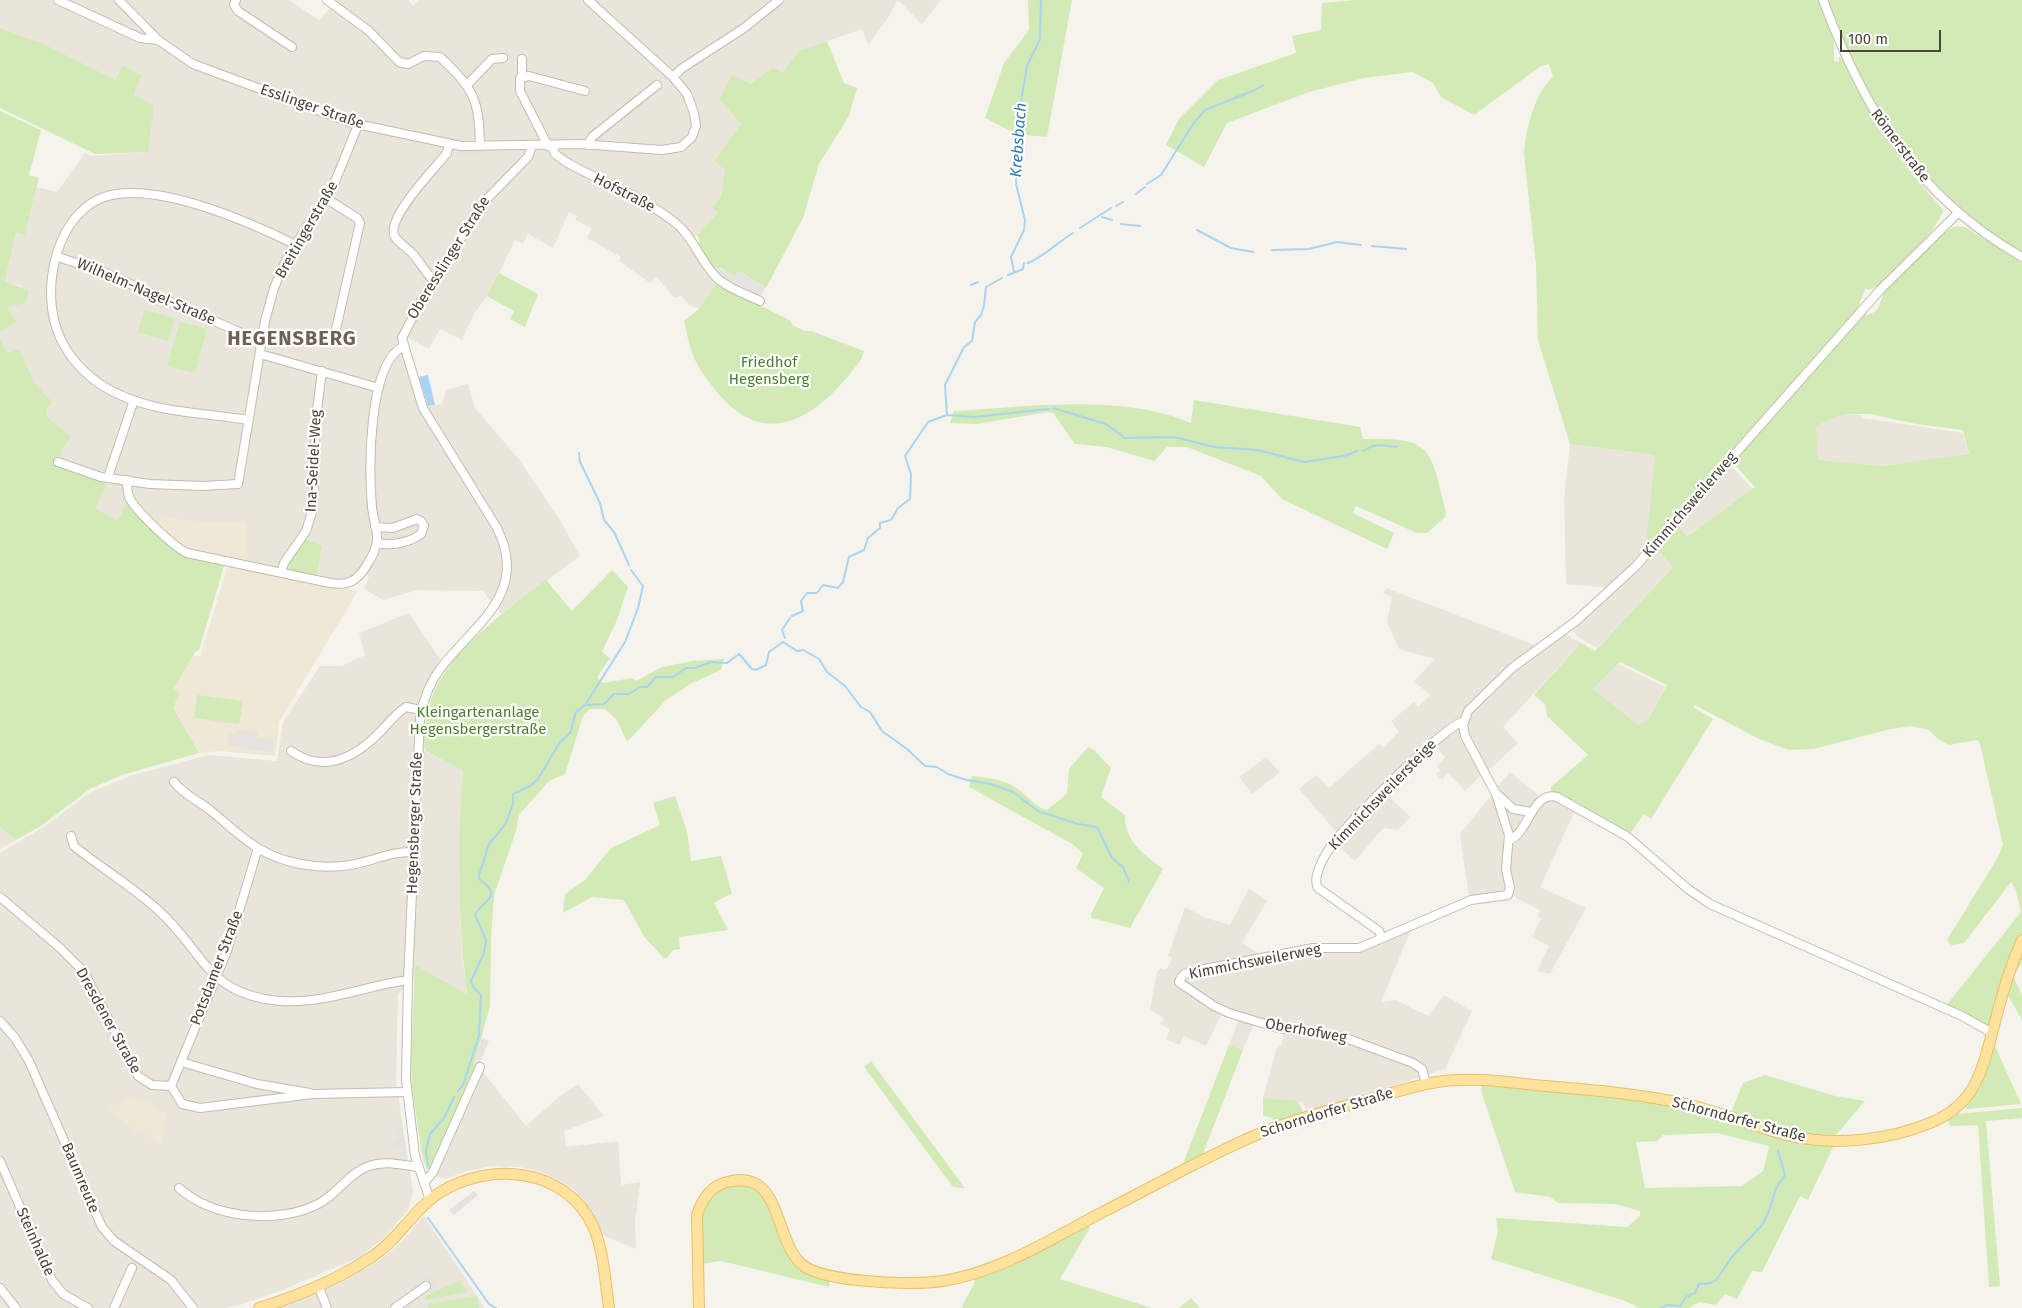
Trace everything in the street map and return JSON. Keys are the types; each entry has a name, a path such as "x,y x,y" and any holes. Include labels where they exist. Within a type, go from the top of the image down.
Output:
{"main road":[{"name":"Schorndorfer Straße","path":"699,1308 697,1215 706,1196 724,1183 745,1182 765,1191 774,1205 792,1253 800,1263 815,1271 899,1283 941,1281 972,1274 1003,1262 1258,1134 1336,1109 1426,1084 1481,1080 1643,1096 1701,1107 1794,1137 1818,1140 1853,1140 1884,1136 1915,1128 1933,1122 1953,1110 1975,1084 2008,975 2022,940"},
{"path":"259,1308 318,1285 361,1264 380,1251 430,1200 451,1186 487,1174 519,1174 542,1180 562,1190 583,1209 597,1237 609,1308"}],"street":[{"path":"58,0 144,40 158,40"},
{"name":"Esslinger Straße","path":"119,0 158,40 174,53 202,69 358,125 449,144 480,146 588,145 662,150 675,149 686,144 694,132 695,119 689,97 673,77"},
{"path":"236,0 234,6 238,11 292,47"},
{"path":"327,0 366,29 396,60 405,64 422,56 440,57 467,84 479,112 480,146"},
{"path":"588,0 673,77 683,68 744,28 778,0"},
{"name":"Römerstraße","path":"1823,0 1844,54 1879,121 1913,167 1958,213 1983,233 2022,257"},
{"path":"467,84 492,58 503,58"},
{"name":"Hofstraße","path":"522,60 522,76 519,81 520,91 555,154 566,162 658,210 683,230 718,279 760,301"},
{"path":"522,76 534,77 585,91"},
{"path":"588,145 592,137 657,85"},
{"name":"Breitingerstraße","path":"127,480 172,486 237,485 250,420 262,338 276,281 296,244 327,199 337,180 358,125"},
{"path":"434,281 412,253 394,237 394,232 397,218 406,202 446,154 449,144"},
{"name":"Oberesslinger Straße","path":"281,573 344,585 357,579 371,560 377,542 370,460 379,388 393,353 404,346 404,333 486,198 528,157 532,146"},
{"path":"250,420 181,412 134,400 109,389 93,378 77,363 64,345 55,324 51,299 52,278 69,226 84,208 100,199 126,194 162,197 215,210 250,223 296,244"},
{"path":"327,199 357,218 360,223 334,338"},
{"name":"Kimmichsweilerweg","path":"1179,982 1182,975 1194,971 1313,948 1356,949 1471,900 1508,895 1510,888 1506,869 1510,840 1496,794 1467,743 1463,729 1464,721 1470,708 1506,674 1585,614 1653,548 1880,290 1958,213"},
{"name":"Wilhelm-Nagel-Straße","path":"58,256 103,272 246,335 262,338"},
{"name":"Hegensberger Straße","path":"404,346 423,408 497,528 503,542 506,560 504,586 494,608 441,668 427,691 421,710 413,852 406,1092 418,1167 430,1200"},
{"path":"260,354 379,388"},
{"name":"Ina-Seidel-Weg","path":"281,573 284,563 306,531 313,509 316,418 322,371"},
{"path":"108,477 134,400"},
{"path":"58,462 101,477 127,480 130,500 180,549 203,558 281,573"},
{"path":"375,526 390,528 417,519 424,526 421,534 408,540 392,544 377,542"},
{"path":"291,751 309,761 322,762 341,759 364,747 406,707 421,710"},
{"name":"Kimmichsweilersteige","path":"1382,938 1379,931 1317,887 1316,878 1322,862 1338,837 1380,794 1447,730 1464,721"},
{"path":"174,782 182,793 208,809 258,848 289,861 326,867 355,865 398,852 413,852"},
{"name":"Kimmichsweilerweg","path":"1496,794 1513,808 1531,812"},
{"path":"1510,840 1516,838 1531,812 1545,799 1551,796 1557,797 1580,812 1628,837 1688,890 1710,904 1962,1016 1992,1033"},
{"path":"70,836 74,846 143,897 166,918 216,978 242,992 282,1001 323,998 408,980"},
{"name":"Potsdamer Straße","path":"171,1086 233,935 258,848"},
{"name":"Dresdener Straße","path":"0,897 59,947 84,972 138,1076 152,1085 171,1086"},
{"name":"Oberhofweg","path":"1179,982 1214,1006 1229,1013 1278,1028 1338,1036 1400,1058 1420,1068 1426,1084"},
{"name":"Baumreute","path":"0,1021 15,1038 30,1062 102,1227 118,1244 166,1277 193,1308"},
{"path":"181,1062 257,1084 313,1094"},
{"path":"424,1182 433,1172 480,1067"},
{"path":"257,1084 288,1098"},
{"path":"171,1086 178,1101 193,1108 313,1094 406,1092"},
{"name":"Steinhalde","path":"0,1161 52,1280 63,1294 88,1308"},
{"path":"178,1188 196,1200 222,1209 246,1214 281,1215 297,1212 320,1202 336,1192 355,1174 370,1165 387,1163 418,1167"},
{"path":"114,1308 132,1268"},
{"path":"318,1285 327,1308"},
{"path":"394,1308 426,1286"},
{"path":"0,1288 16,1308"}],"shaded area":[{"path":"0,0 289,0 319,20 335,3 331,0 408,0 413,6 419,0 941,0 922,24 897,1 890,15 868,45 862,29 799,51 782,73 773,67 751,84 732,74 721,99 741,124 714,161 726,170 721,196 712,208 718,213 697,235 690,246 716,283 699,309 689,305 681,296 674,298 657,277 650,283 619,261 621,257 587,238 592,228 575,220 577,216 569,212 553,248 528,234 523,244 515,240 492,289 474,314 462,340 440,329 429,349 408,338 399,339 418,409 442,404 446,390 468,384 475,408 518,458 561,522 580,556 501,614 483,591 418,590 383,600 364,589 369,576 362,571 345,583 188,551 127,500 118,520 94,509 108,481 59,459 60,452 70,437 48,419 46,410 53,402 40,391 31,377 20,349 7,353 0,338 0,332 17,322 7,307 22,286 5,283 16,233 25,235 37,187 57,192 85,153 91,156 148,152 134,95 142,75 122,65 116,80 46,45 0,28"},
{"path":"457,150 478,151 478,157 456,156"},
{"path":"715,266 734,276 739,271 765,288 760,298 724,279 713,268"},
{"path":"1844,414 1861,415 1863,418 1963,433 1969,455 1883,466 1817,460 1816,426"},
{"path":"1570,444 1655,455 1673,567 1597,648 1577,636 1571,629 1610,588 1566,584 1564,498"},
{"path":"1728,466 1734,469 1753,489 1686,536 1676,525"},
{"path":"159,516 200,522 246,522 246,564 188,551 158,526"},
{"path":"232,565 358,591 279,722 275,756 219,751 199,753 173,706 180,694 174,688 193,655 198,657 201,654 227,568"},
{"path":"1386,588 1543,648 1564,633 1581,643 1503,727 1518,743 1487,772 1496,788 1510,772 1546,801 1552,798 1575,811 1540,887 1586,908 1550,974 1537,971 1549,946 1532,937 1541,918 1538,916 1540,910 1511,895 1469,898 1460,834 1493,793 1481,775 1465,791 1448,773 1442,780 1436,774 1440,770 1437,766 1445,757 1434,745 1382,790 1410,817 1398,830 1383,828 1355,861 1336,844 1338,834 1299,789 1316,775 1329,788 1379,744 1384,747 1399,732 1391,721 1414,702 1418,707 1431,695 1414,682 1434,659 1399,649 1387,622 1392,597 1383,593"},
{"path":"409,613 440,659 420,696 415,746 463,771 459,877 462,951 467,995 415,966 414,979 398,994 396,1081 413,1192 408,1210 385,1237 360,1257 282,1290 240,1305 226,1308 0,1308 0,853 45,826 89,793 130,776 208,755 277,761 283,722 320,666 342,666 365,655 359,633"},
{"path":"1618,664 1665,687 1648,720 1638,726 1593,689"},
{"path":"237,730 258,732 257,738 273,740 271,752 227,746 229,734 236,735"},
{"path":"1266,757 1280,772 1252,794 1239,777"},
{"path":"0,827 16,840 0,849"},
{"path":"1249,889 1267,901 1242,943 1259,953 1261,961 1312,951 1346,952 1412,927 1381,1002 1395,1000 1428,1016 1444,995 1472,1011 1445,1069 1310,1113 1302,1102 1263,1098 1276,1050 1282,1044 1284,1025 1254,1023 1243,1050 1229,1045 1239,1019 1222,1013 1206,1046 1184,1036 1179,1045 1166,1039 1170,1029 1160,1024 1164,1018 1150,1010 1157,972 1161,968 1166,970 1170,964 1172,957 1168,956 1185,907 1206,918 1230,925"},
{"path":"482,1038 489,1041 478,1067 474,1065"},
{"path":"483,1072 526,1126 560,1096 578,1084 604,1116 564,1131 566,1147 618,1141 621,1185 640,1182 635,1222 636,1249 602,1235 577,1197 577,1192 563,1182 541,1172 520,1167 492,1166 467,1171 445,1179 435,1176 479,1073"},
{"path":"129,1098 145,1104 146,1101 154,1105 153,1108 167,1114 161,1144 138,1130 136,1132 108,1109"},
{"path":"398,1126 402,1126 406,1148 394,1146 394,1141 399,1141"},
{"path":"474,1191 478,1195 454,1215 449,1210"},
{"path":"424,1216 485,1308 277,1308 334,1286 379,1261 402,1241"},
{"path":"429,1275 437,1289 432,1292 425,1283 418,1286 417,1283"}],"green space":[{"path":"1028,0 1072,0 1047,137 1016,134 985,118 1004,63 1029,30"},
{"path":"1357,0 1819,0 1834,40 1834,61 1839,62 1839,57 1842,57 1879,129 1902,162 1943,210 1934,228 1901,266 1879,285 1871,289 1865,289 1859,305 1865,315 1875,312 1886,290 1909,265 1939,237 1956,226 1965,227 2022,263 2022,933 2013,952 1989,1027 1945,1007 2021,912 2016,890 2011,882 1964,943 1951,945 1947,940 1998,857 2003,845 1978,740 1949,745 1938,739 1929,730 1911,726 1886,730 1814,749 1789,750 1757,738 1695,705 1693,707 1713,719 1651,819 1644,814 1629,835 1551,793 1551,787 1588,755 1547,716 1545,704 1534,695 1581,643 1595,651 1673,567 1647,536 1655,455 1570,444 1538,340 1536,265 1524,154 1526,135 1532,112 1541,92 1553,77 1549,64 1541,66 1474,115 1441,97 1433,83 1413,72 1364,78 1309,92 1227,123 1204,167 1166,145 1179,119 1218,80 1296,53 1292,36 1321,30 1322,3","holes":["1844,414 1870,414 1916,424 1963,430 1969,454 1883,466 1818,460 1816,426","1728,457 1755,487 1687,536 1674,522","1620,662 1667,685 1648,720 1638,725 1593,689"]},
{"path":"1827,0 2022,0 2022,251 1986,228 1955,202 1927,174 1902,143 1880,111 1861,76"},
{"path":"0,28 46,45 116,80 122,65 142,75 134,95 154,105 148,152 95,154 0,108"},
{"path":"827,41 844,83 857,88 849,116 819,164 803,218 766,288 739,271 734,277 721,268 713,268 697,245 700,242 697,235 718,213 712,208 721,196 725,170 714,161 741,124 720,99 732,74 751,84 773,67 782,73 799,51"},
{"path":"0,111 41,130 29,175 39,178 25,235 16,233 5,282 29,290 26,303 7,307 17,322 0,332"},
{"path":"499,273 538,294 525,327 510,319 514,311 487,296"},
{"name":"Friedhof Hegensberg","path":"716,283 791,321 792,325 805,331 811,331 864,351 862,358 831,394 814,409 796,419 776,424 757,421 737,411 717,392 703,374 689,344 684,321 699,309"},
{"path":"144,310 175,318 168,341 138,332"},
{"path":"180,322 207,329 195,373 167,366"},
{"path":"0,338 7,353 20,349 33,378 41,390 53,402 46,410 48,418 71,437 60,452 59,459 108,481 95,509 118,520 127,500 176,549 224,566 199,650 195,652 174,688 180,694 173,707 199,753 122,775 90,789 41,826 16,840 0,827"},
{"path":"1194,400 1360,427 1363,439 1404,441 1416,445 1425,451 1431,461 1446,512 1445,517 1427,533 1417,533 1356,506 1353,513 1394,533 1387,549 1282,499 1261,476 1187,447 1167,447 1154,461 1107,447 1075,444 1053,413 1048,412 977,424 950,423 954,411 1074,404 1135,408 1164,414 1191,423"},
{"path":"304,539 322,546 316,578 291,573 289,569 293,556"},
{"name":"Kleingartenanlage Hegensbergerstraße","path":"612,570 628,587 617,620 602,652 610,658 597,677 603,683 632,678 636,681 662,667 692,661 724,659 721,670 690,684 665,701 628,741 617,720 605,709 590,709 583,716 565,774 549,781 519,815 516,831 494,895 490,1006 474,1064 478,1067 433,1169 427,1169 423,1160 413,1096 411,1064 415,965 467,994 459,883 463,771 426,751 423,745 430,702 441,679 466,647 498,617 546,580 572,611"},
{"path":"197,695 243,701 239,724 194,718"},
{"path":"1088,747 1094,750 1111,768 1101,797 1125,815 1128,832 1136,846 1163,869 1130,928 1092,918 1091,914 1104,888 1076,868 1083,854 1074,845 969,787 972,776 1000,781 1015,787 1034,803 1047,810 1067,794 1069,769"},
{"path":"675,796 687,831 691,861 721,856 732,893 714,903 728,930 679,937 680,949 673,950 667,958 664,958 645,938 624,900 592,897 563,913 565,894 585,880 611,848 660,825 653,803"},
{"path":"2022,948 2022,966 2021,964 2013,976 2022,995 2022,1020 2006,992"},
{"path":"1994,1044 2021,1104 1967,1109 1965,1105"},
{"path":"1229,1045 1243,1050 1201,1159 1181,1169"},
{"path":"871,1061 965,1188 953,1187 864,1067"},
{"path":"1765,1075 1835,1096 1865,1101 1834,1137 1789,1132 1731,1113 1743,1083"},
{"path":"1481,1084 1660,1102 1835,1143 1808,1200 1800,1196 1762,1272 1752,1271 1737,1299 1725,1294 1716,1305 1699,1302 1689,1308 1636,1308 1637,1306 1622,1300 1491,1259 1498,1232 1496,1218 1627,1227 1640,1216 1640,1211 1616,1204 1558,1203 1550,1197 1515,1192 1482,1094","holes":["1717,1133 1769,1146 1763,1171 1742,1186 1645,1188 1636,1142 1657,1141 1663,1135"]},
{"path":"1263,1098 1298,1101 1304,1114 1275,1124 1271,1117 1263,1116"},
{"path":"2022,1108 2022,1118 1986,1121 2000,1286 1989,1287 1978,1125 1951,1126 1946,1119 1957,1114"},
{"path":"744,1185 763,1195 786,1248 830,1280 829,1287 721,1261 700,1264 701,1222 703,1211 708,1201 716,1193 728,1187"},
{"path":"1086,1225 1090,1227 1060,1279 1152,1308 961,1308 973,1286 976,1276"},
{"path":"459,1281 467,1292 426,1300 425,1296"},
{"path":"477,1296 479,1308 428,1308 428,1304"},
{"path":"1191,1298 1200,1308 1179,1308"}],"water":[{"path":"428,375 435,405 428,406 419,377"}],"waterway":[{"name":"Krebsbach","path":"1014,272 1011,257 1024,230 1025,220 1016,184 1019,113 1027,66 1040,39 1041,0"},
{"path":"1147,184 1161,175 1193,124 1205,110 1263,85"},
{"path":"1136,194 1145,187"},
{"path":"1116,206 1123,202"},
{"path":"1080,228 1111,208"},
{"path":"1102,217 1112,220"},
{"path":"1121,224 1140,226"},
{"path":"1197,230 1231,248 1253,252"},
{"path":"1027,263 1037,259 1073,233"},
{"path":"1272,250 1309,249 1337,242 1361,245"},
{"path":"1372,246 1406,249"},
{"path":"1008,275 1023,269 1024,263"},
{"name":"Krebsbach","path":"792,616 803,611 801,601 807,593 817,593 823,585 838,588 843,582 849,557 864,550 868,538 880,528 880,523 891,520 898,508 910,499 911,474 905,456 928,422 947,415 945,385 964,347 972,341 975,322 981,315 984,306 986,287 1002,278"},
{"path":"971,285 978,282"},
{"path":"1053,408 1106,424 1125,438 1174,437 1215,447 1257,450 1304,462 1344,456 1357,451"},
{"path":"947,415 974,417 1049,409"},
{"path":"1363,451 1372,446 1397,447"},
{"path":"579,453 580,462 600,503 604,520 614,532 629,565"},
{"path":"585,705 625,642 638,608 643,586 631,570"},
{"name":"Krebsbach","path":"785,638 782,630 790,618"},
{"path":"458,1091 463,1085 479,1036 481,995 474,988 471,981 484,953 486,940 475,915 490,898 491,894 487,885 479,879 489,844 505,825 513,804 513,794 530,786 538,779 560,742 570,733 576,712 585,705 604,704 614,694 629,694 640,687 647,687 656,677 673,677 686,668 695,668 711,662 727,663 739,654 752,669 756,670 766,665 769,652 783,642 797,651 803,650 819,659 827,672 845,686 861,707 870,712 882,731 907,749 925,766 937,767 948,774 967,780 991,784 1013,792 1038,811 1078,824 1097,827 1112,858 1123,867 1129,882"},
{"path":"428,1166 426,1151 430,1134 444,1118 454,1097"},
{"path":"1660,1308 1668,1305 1680,1306 1686,1297 1695,1293 1699,1284 1711,1283 1717,1279 1731,1258 1762,1225 1769,1211 1776,1188 1785,1175 1778,1151"},
{"path":"428,1218 489,1304 496,1308"}],"district":[{"name":"HEGENSBERG","path":"292,339"}]}
